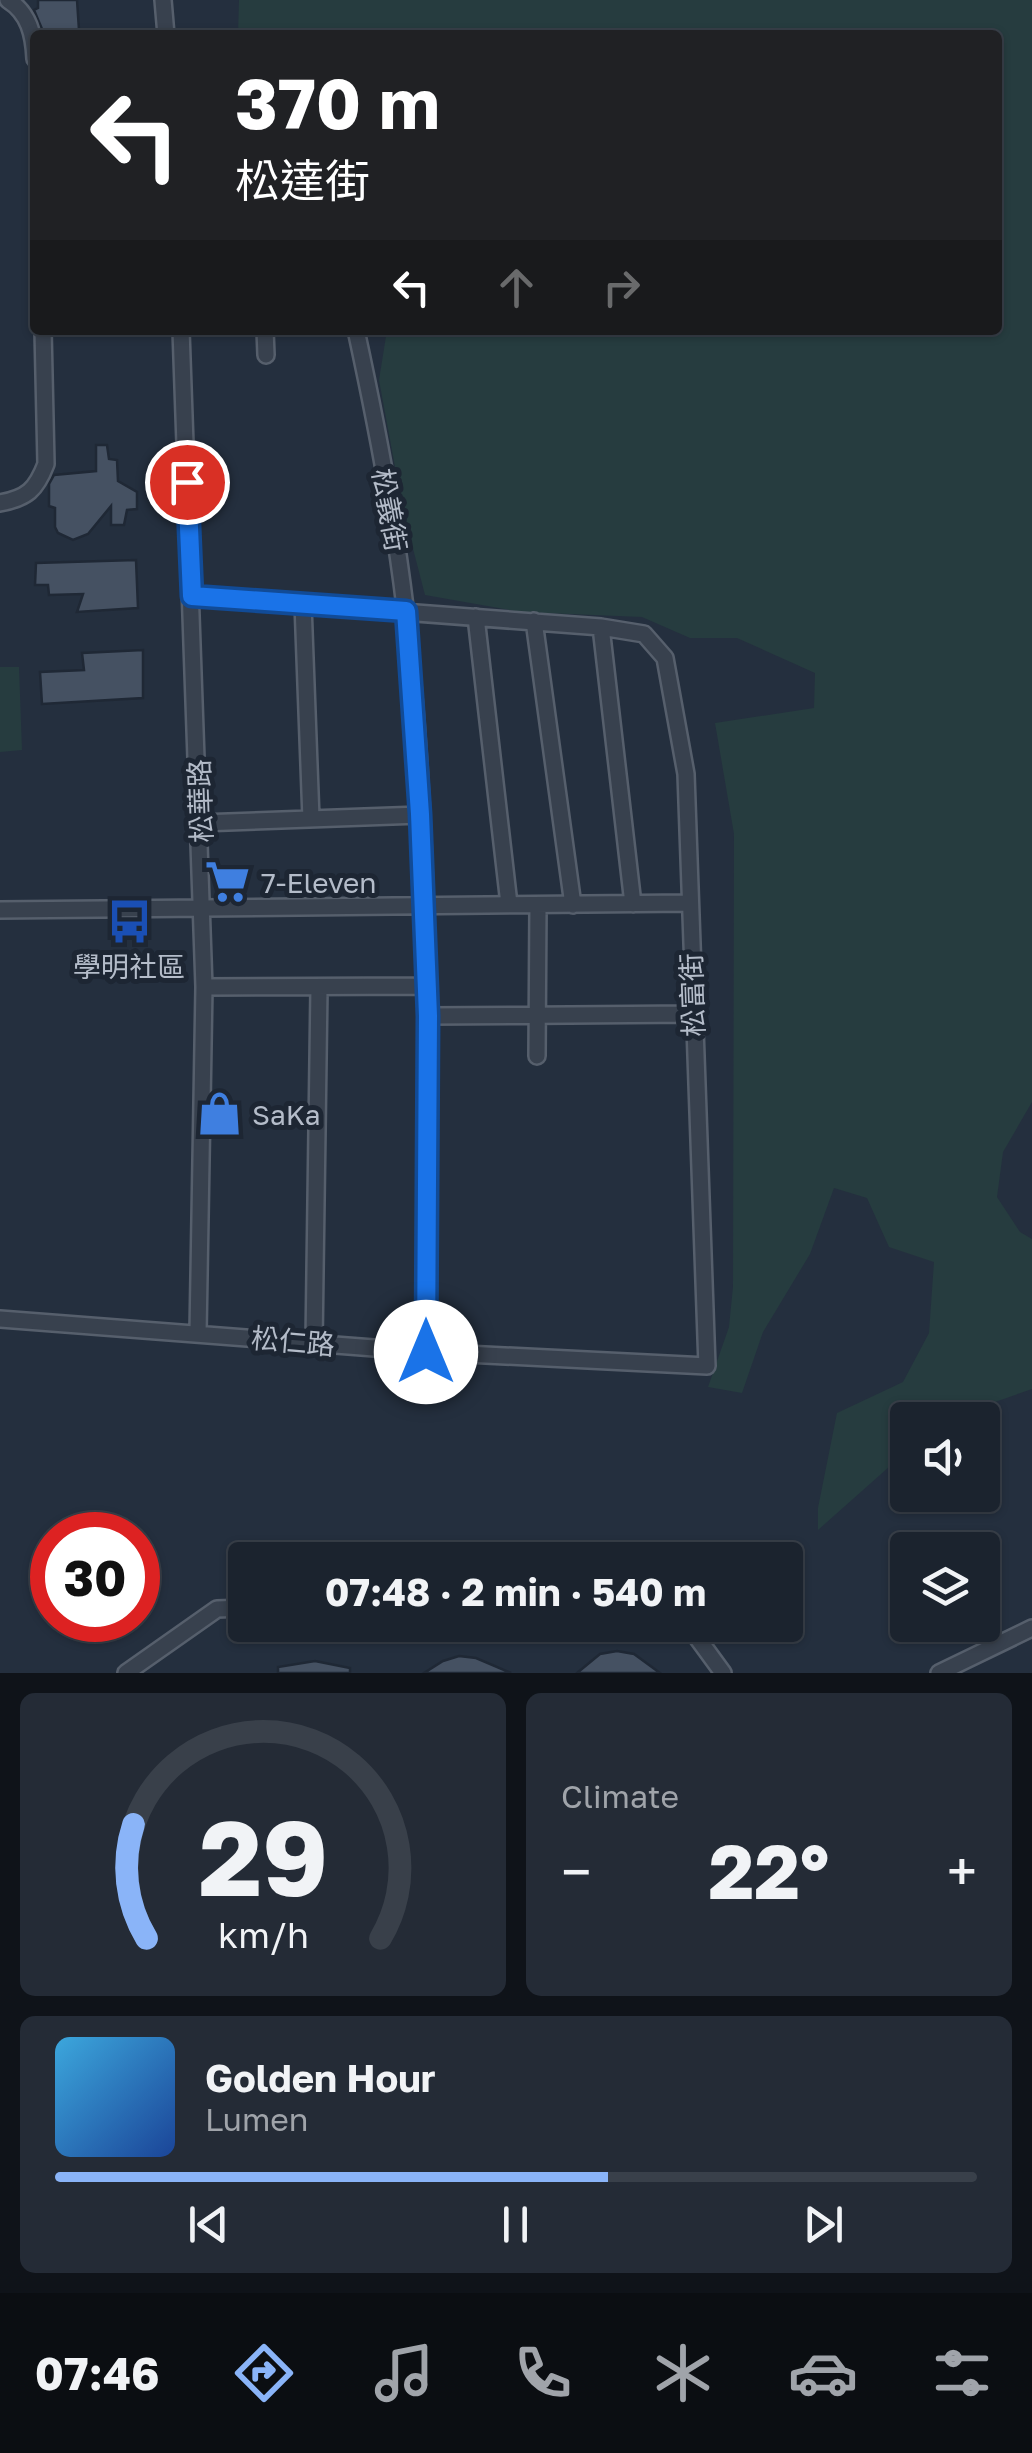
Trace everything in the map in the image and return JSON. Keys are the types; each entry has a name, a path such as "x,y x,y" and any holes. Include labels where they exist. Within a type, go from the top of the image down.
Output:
{"street":[{"path":"8,0 25,15 31,30"},
{"path":"162,0 165,30"},
{"path":"0,504 25,499 38,484 46,464 43,335"},
{"name":"松華路","path":"181,335 204,987 198,1333"},
{"path":"264,335 266,356"},
{"name":"松義街","path":"357,335 406,611 420,814 428,1016 426,1352"},
{"path":"192,596 602,627 632,904"},
{"path":"303,604 311,819"},
{"path":"476,617 509,904"},
{"path":"534,621 573,905"},
{"name":"松富街","path":"602,627 644,634 665,658 686,774 707,1366"},
{"path":"201,824 420,814"},
{"path":"0,910 689,904"},
{"path":"537,1056 538,906"},
{"path":"204,987 427,986"},
{"path":"314,1343 320,988"},
{"path":"428,1016 692,1014"},
{"name":"松仁路","path":"0,1319 426,1352 707,1366"},
{"path":"135,1671 217,1609 228,1609"},
{"path":"939,1673 962,1668 1032,1628"},
{"path":"700,1642 723,1673"}],"green space":[{"path":"239,0 1032,0 1032,1102 1003,1152 997,1197 1020,1232 1032,1239 1032,1389 995,1402 890,1402 890,1466 818,1530 818,1508 837,1413 903,1382 929,1333 934,1262 889,1247 867,1198 834,1188 810,1254 763,1332 742,1393 708,1387 729,1327 733,1287 734,834 715,723 814,708 815,673 737,638 690,638 642,617 521,612 425,595 403,510 379,380 386,335 1002,335 1002,30 238,30"},
{"path":"0,667 19,667 22,750 0,752"}],"building":[{"path":"38,0 77,0 79,30 42,29 34,10"},
{"path":"96,445 107,445 109,459 117,460 118,481 137,492 137,509 127,510 124,525 111,525 111,506 88,534 73,540 58,533 55,527 55,508 49,506 49,484 54,475 96,471"},
{"path":"136,560 138,608 77,612 83,594 49,595 48,585 35,585 36,563"},
{"path":"143,650 143,698 42,704 40,672 84,670 82,653"},
{"path":"600,1654 634,1654 660,1673 577,1673"},
{"path":"459,1656 476,1658 511,1673 424,1673"},
{"path":"315,1661 350,1668 350,1673 278,1673 278,1667"}],"place":[{"name":"7-Eleven","path":"228,882"},
{"name":"學明社區","path":"129,921"},
{"name":"SaKa","path":"219,1114"}],"route":[{"path":"187,482 192,596 406,611 425,905 428,1016 426,1352"}]}
